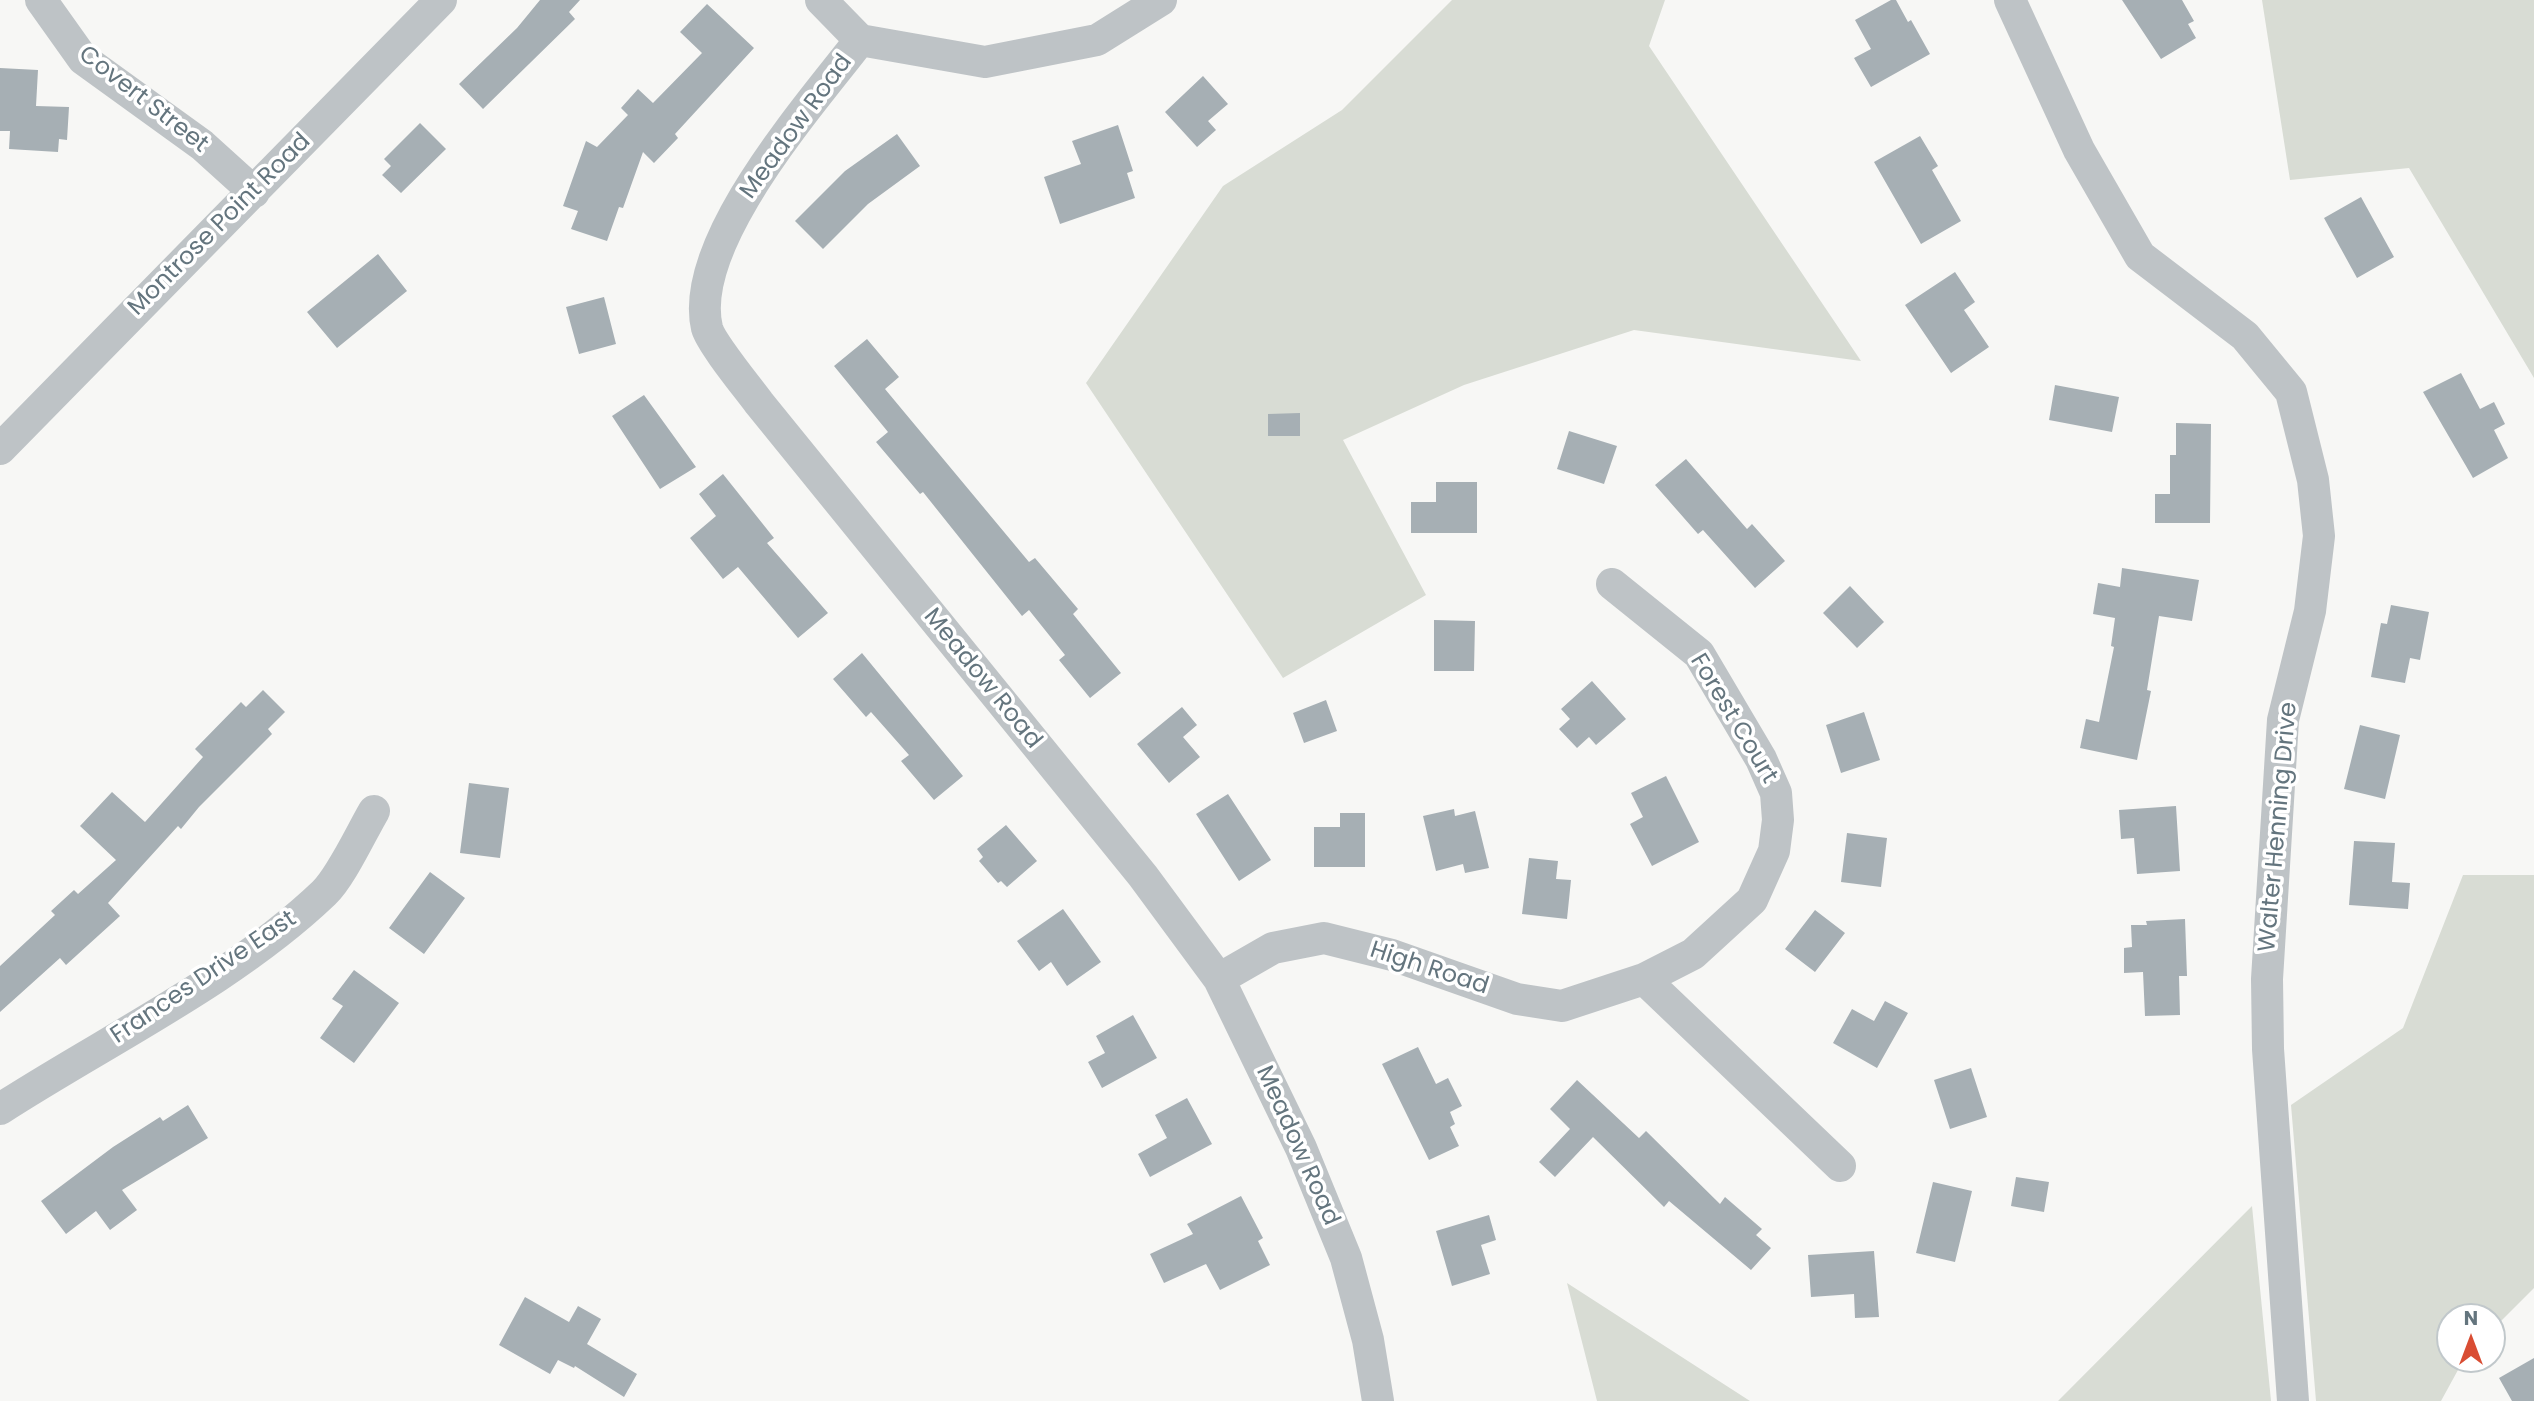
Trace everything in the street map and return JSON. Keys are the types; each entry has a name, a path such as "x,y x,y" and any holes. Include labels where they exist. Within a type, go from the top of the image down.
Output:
{"street":[{"name":"Covert Street","path":"41,0 83,59 202,145 254,192"},
{"name":"Montrose Point Road","path":"0,449 441,0"},
{"name":"Meadow Road","path":"821,0 860,40 752,180 715,258 707,295 707,329 759,403 1143,876 1219,979 1300,1148 1346,1258 1368,1340 1378,1401"},
{"path":"860,40 985,62 1097,40 1161,0"},
{"name":"Walter Henning Drive","path":"2010,0 2079,150 2140,256 2245,336 2291,392 2313,480 2319,536 2310,611 2283,720 2267,979 2268,1049 2293,1401"},
{"name":"Forest Court","path":"1612,584 1699,654 1761,759 1776,793 1778,820 1774,851 1752,900 1693,954 1644,979"},
{"name":"Frances Drive East","path":"0,1109 137,1027 263,943 326,891 374,811"},
{"name":"High Road","path":"1219,979 1273,948 1324,938 1392,955 1517,999 1562,1006 1644,979"},
{"path":"1644,979 1840,1166"}],"shaded area":[{"path":"1452,0 1665,0 1649,46 1861,361 1634,330 1464,385 1343,440 1426,595 1283,678 1086,383 1223,186 1342,110"},
{"path":"2262,0 2534,0 2534,378 2409,168 2290,180"},
{"path":"2463,875 2534,875 2534,1288 2506,1316 2506,1303 2436,1303 2436,1373 2456,1373 2441,1401 2316,1401 2291,1105 2403,1028"},
{"path":"2252,1206 2271,1401 2058,1401"},
{"path":"1567,1283 1750,1401 1597,1401"}],"building":[{"path":"540,0 580,0 569,12 575,19 483,109 459,84 517,28"},
{"path":"1891,0 1896,0 1908,22 1911,20 1930,54 1871,87 1854,58 1871,49 1855,20"},
{"path":"2122,0 2182,0 2194,21 2188,24 2196,38 2161,59"},
{"path":"707,4 754,48 675,134 678,138 654,163 643,152 623,208 619,207 607,241 571,229 578,211 563,206 586,141 597,147 628,115 621,108 638,89 653,103 702,53 680,32"},
{"path":"0,68 38,70 36,106 69,107 67,140 59,139 58,152 9,149 10,131 0,131"},
{"path":"1203,76 1228,104 1208,121 1216,130 1197,147 1165,112"},
{"path":"420,123 446,149 401,193 382,175 391,166 384,159"},
{"path":"1118,125 1133,171 1127,173 1135,198 1060,224 1044,177 1081,164 1072,141"},
{"path":"897,134 920,166 868,204 823,249 795,221 845,171"},
{"path":"1920,136 1938,166 1932,170 1961,221 1921,244 1874,162"},
{"path":"2361,197 2394,257 2357,278 2324,218"},
{"path":"378,254 407,291 337,348 307,312"},
{"path":"1955,272 1975,302 1964,310 1989,347 1951,373 1905,305"},
{"path":"604,297 616,344 579,354 566,307"},
{"path":"867,339 899,377 885,389 1029,562 1035,558 1078,609 1073,614 1121,673 1090,698 1059,660 1065,655 1029,610 1022,616 923,492 920,494 876,442 888,432 834,366"},
{"path":"2461,373 2480,409 2494,402 2505,424 2494,430 2508,458 2473,478 2423,392"},
{"path":"2055,385 2119,397 2112,432 2049,420"},
{"path":"644,395 696,467 660,489 612,416"},
{"path":"1300,413 1300,436 1268,436 1268,414"},
{"path":"2176,423 2211,424 2210,523 2155,523 2155,494 2170,494 2170,455 2176,455"},
{"path":"1569,431 1617,446 1604,484 1557,469"},
{"path":"1686,459 1747,529 1752,524 1785,561 1755,588 1703,530 1698,534 1655,485"},
{"path":"723,474 774,538 767,543 828,613 798,638 738,567 723,579 690,538 716,516 699,494"},
{"path":"1436,482 1477,482 1477,533 1411,533 1411,502 1436,502"},
{"path":"2122,568 2199,580 2192,621 2159,616 2147,690 2151,691 2137,760 2080,748 2086,719 2099,722 2114,647 2111,646 2115,618 2093,614 2098,583 2120,587"},
{"path":"1850,586 1884,622 1857,648 1823,613"},
{"path":"2391,605 2429,612 2420,660 2410,658 2405,683 2371,677 2381,623 2387,624"},
{"path":"1434,620 1475,621 1474,671 1434,671"},
{"path":"862,653 963,776 934,800 901,761 909,755 871,712 866,717 833,679"},
{"path":"1592,681 1626,719 1596,745 1589,737 1577,748 1559,729 1570,719 1561,709"},
{"path":"263,690 285,712 268,729 272,734 199,807 181,829 178,826 108,903 120,916 66,965 60,958 0,1012 0,966 55,915 51,911 74,890 78,894 116,860 80,826 112,792 145,822 203,757 195,749 241,702 246,707"},
{"path":"1326,700 1337,731 1304,743 1293,713"},
{"path":"1182,707 1197,725 1183,737 1200,757 1169,783 1137,744"},
{"path":"1864,712 1880,760 1841,773 1826,725"},
{"path":"2360,725 2400,735 2385,799 2344,789"},
{"path":"1666,776 1699,842 1652,866 1630,824 1643,817 1631,793"},
{"path":"469,783 509,788 500,858 460,853"},
{"path":"1228,794 1271,860 1239,881 1196,814"},
{"path":"2176,806 2180,871 2137,874 2134,838 2121,839 2119,810"},
{"path":"1454,809 1455,816 1475,811 1489,868 1465,873 1463,864 1436,871 1423,816"},
{"path":"1340,813 1365,813 1365,867 1314,867 1314,827 1340,827"},
{"path":"1006,825 1037,861 1007,887 1001,881 998,883 979,861 983,857 977,849"},
{"path":"1847,833 1887,838 1881,887 1841,882"},
{"path":"2354,841 2395,843 2392,882 2410,883 2408,909 2349,905"},
{"path":"1529,858 1558,861 1556,879 1571,880 1567,919 1522,914"},
{"path":"430,872 465,898 424,954 389,928"},
{"path":"1063,909 1101,962 1067,986 1051,962 1039,971 1017,941"},
{"path":"1815,910 1845,933 1815,972 1785,949"},
{"path":"2185,919 2187,976 2179,976 2180,1015 2145,1016 2143,972 2124,973 2124,948 2132,947 2131,925 2147,925 2146,921"},
{"path":"354,970 399,1003 354,1063 320,1038 343,1006 332,999"},
{"path":"1885,1001 1908,1013 1877,1068 1833,1043 1852,1009 1874,1021"},
{"path":"1133,1015 1157,1058 1102,1088 1088,1062 1105,1053 1096,1036"},
{"path":"1418,1047 1436,1084 1448,1078 1462,1106 1450,1112 1455,1124 1450,1127 1459,1146 1429,1160 1382,1064"},
{"path":"1971,1068 1987,1117 1950,1129 1934,1080"},
{"path":"1577,1080 1639,1138 1646,1131 1720,1204 1725,1197 1762,1229 1756,1235 1771,1248 1751,1270 1669,1201 1664,1207 1593,1137 1555,1177 1539,1162 1570,1129 1550,1109"},
{"path":"1187,1098 1212,1144 1150,1177 1138,1154 1167,1138 1155,1115"},
{"path":"188,1105 208,1138 122,1190 137,1210 110,1230 96,1211 66,1234 41,1201 113,1147 160,1117 163,1121"},
{"path":"2016,1177 2049,1182 2044,1212 2011,1206"},
{"path":"1933,1182 1972,1191 1955,1262 1916,1253"},
{"path":"1241,1196 1263,1238 1258,1241 1270,1265 1220,1290 1206,1264 1164,1283 1150,1254 1193,1234 1187,1224"},
{"path":"1489,1215 1496,1240 1481,1245 1490,1274 1452,1286 1436,1231"},
{"path":"1874,1251 1879,1317 1855,1318 1854,1294 1811,1297 1808,1255"},
{"path":"525,1297 569,1322 578,1306 601,1319 587,1344 637,1374 624,1397 575,1366 574,1368 558,1360 550,1374 499,1345"},
{"path":"2534,1358 2534,1401 2512,1401 2499,1378"}]}
